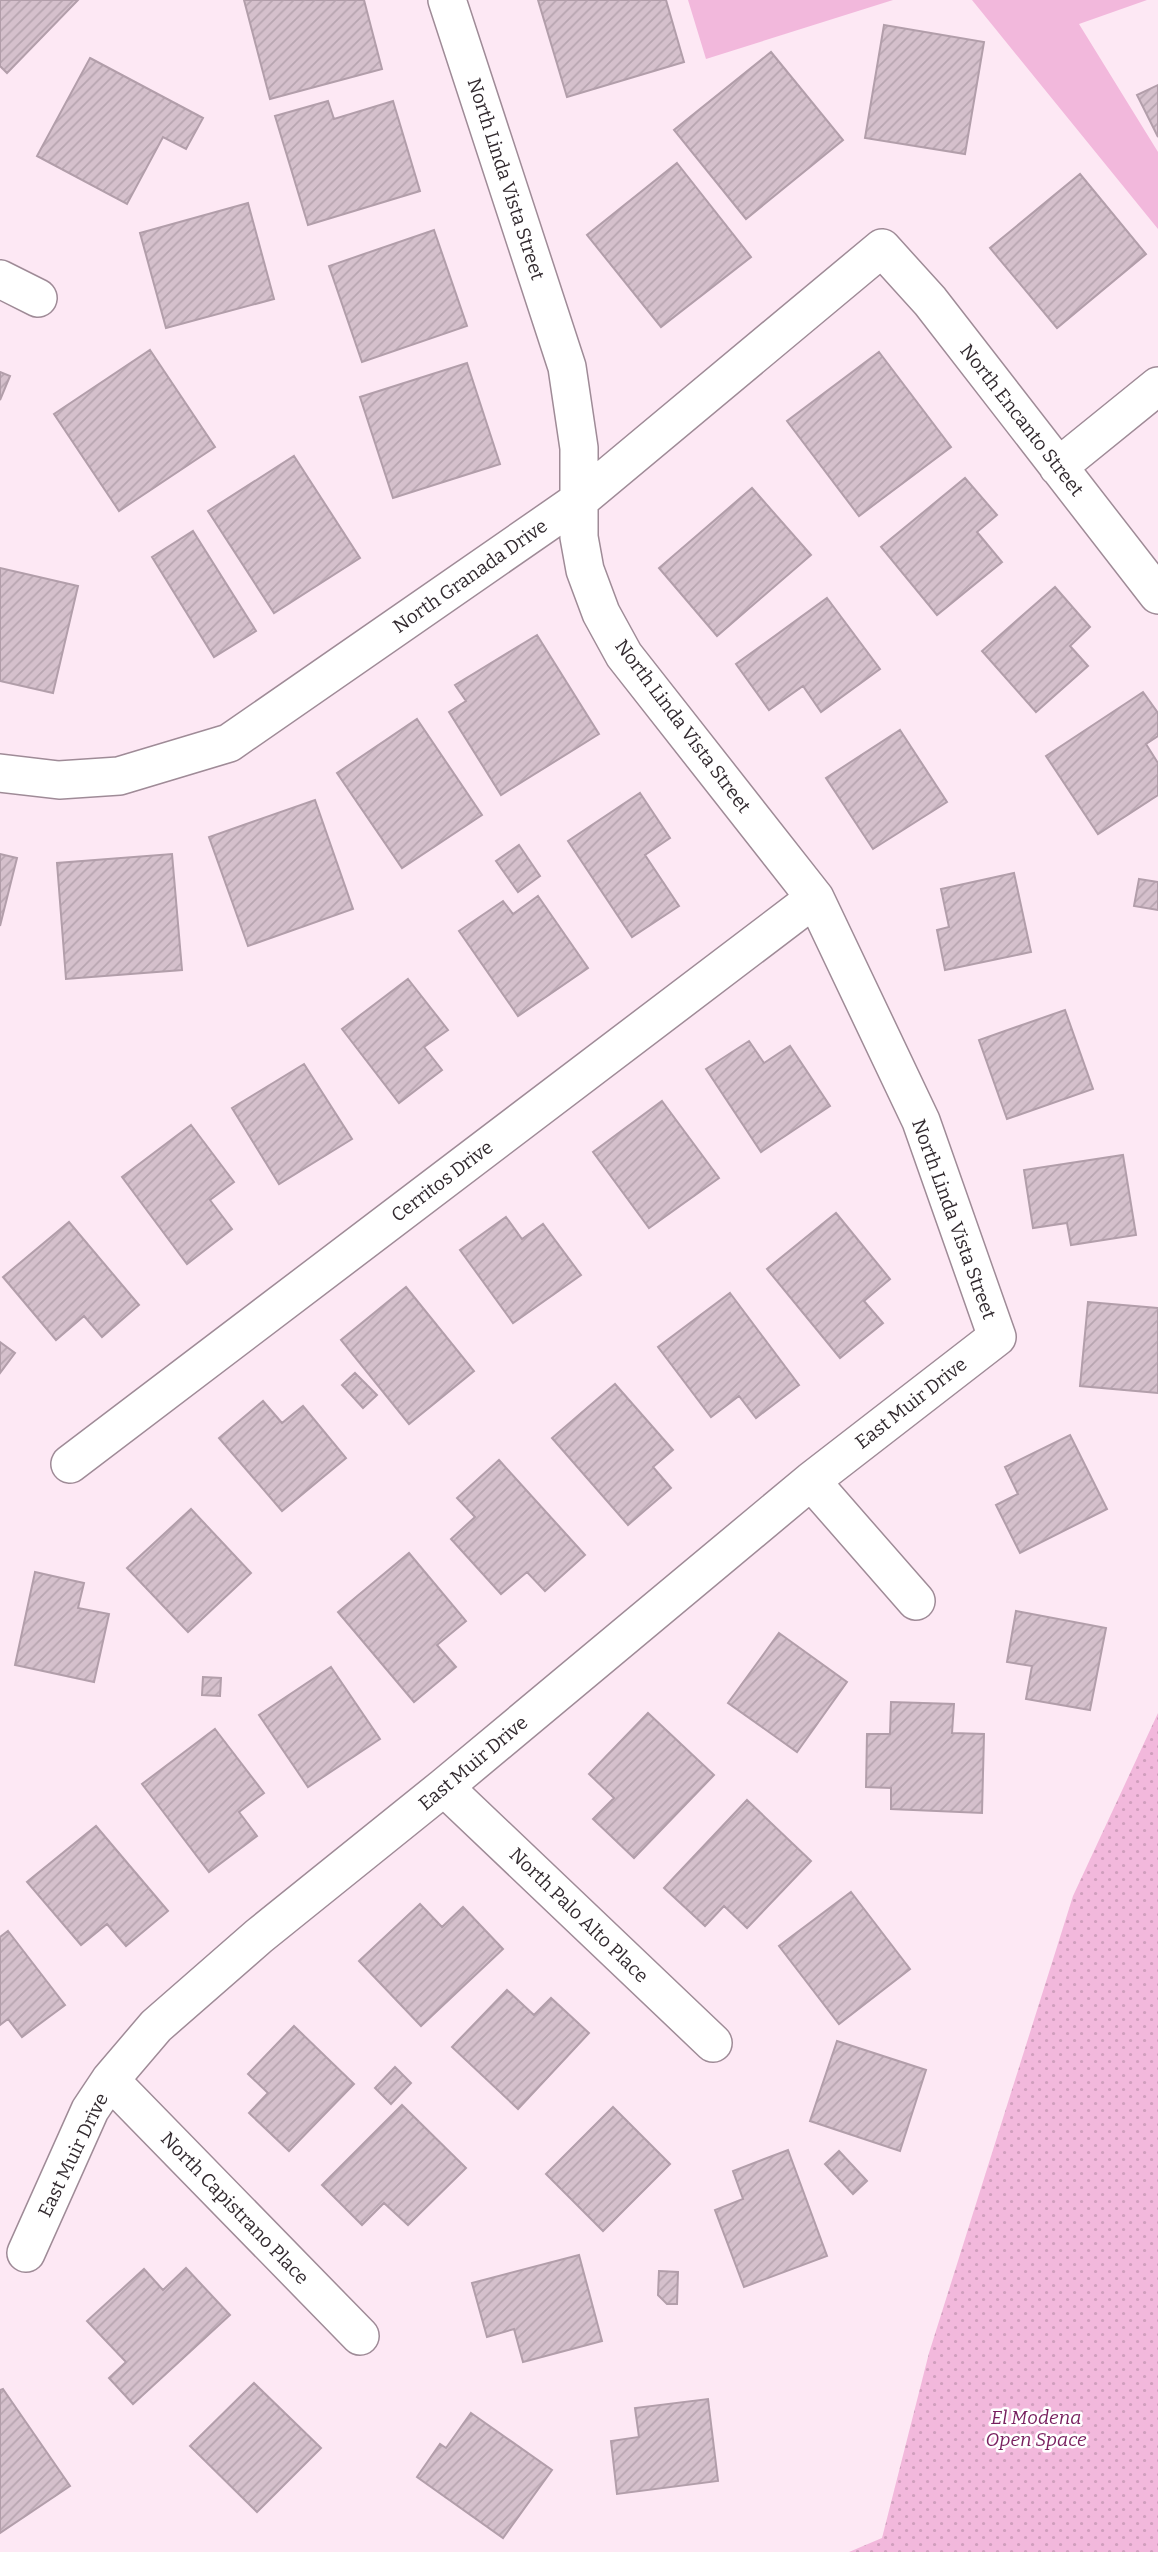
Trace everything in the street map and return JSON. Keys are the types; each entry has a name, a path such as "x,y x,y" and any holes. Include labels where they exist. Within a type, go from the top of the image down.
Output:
{"street":[{"name":"North Linda Vista Street","path":"447,0 567,367 579,448 579,537 584,570 601,613 624,655 815,898 920,1121 997,1337"},
{"name":"North Granada Drive","path":"0,773 59,780 119,776 229,743 581,499 881,248"},
{"name":"North Encanto Street","path":"881,248 930,301 1158,595"},
{"path":"0,279 38,298"},
{"path":"1058,467 1158,386"},
{"name":"Cerritos Drive","path":"70,1464 815,898"},
{"name":"East Muir Drive","path":"26,2253 90,2110 110,2080 156,2026 259,1936 444,1787 811,1482 997,1337"},
{"path":"811,1482 916,1601"},
{"name":"North Palo Alto Place","path":"444,1787 713,2043"},
{"name":"North Capistrano Place","path":"110,2080 360,2336"}],"green space":[{"path":"688,0 893,0 706,59"},
{"path":"972,0 1147,0 1079,24 1158,152 1158,229"},
{"name":"El Modena Open Space","path":"1158,1713 1158,2552 849,2552 882,2538 929,2353 1073,1896"}],"building":[{"path":"0,0 78,0 7,73 0,66"},
{"path":"244,0 364,0 382,69 270,99"},
{"path":"538,0 666,0 684,62 567,97"},
{"path":"884,25 984,42 965,154 865,138"},
{"path":"771,52 843,140 746,219 674,130"},
{"path":"90,58 203,118 186,149 163,137 127,204 37,156"},
{"path":"1158,85 1158,137 1137,95"},
{"path":"328,101 334,119 393,101 420,191 308,225 275,116"},
{"path":"677,163 751,257 661,327 587,235"},
{"path":"1080,174 1146,254 1057,328 990,248"},
{"path":"248,203 274,299 166,328 140,233"},
{"path":"434,230 467,326 362,362 329,266"},
{"path":"150,350 215,447 119,511 54,414"},
{"path":"879,352 951,447 859,516 787,421"},
{"path":"467,363 500,464 393,498 360,397"},
{"path":"0,372 10,376 0,400"},
{"path":"294,456 360,558 274,613 208,511"},
{"path":"965,478 997,515 977,532 1002,562 937,615 881,547"},
{"path":"752,488 811,555 717,636 659,568"},
{"path":"193,531 256,631 214,657 152,557"},
{"path":"0,568 78,586 53,693 0,681"},
{"path":"1055,587 1090,627 1070,646 1088,666 1036,712 982,651"},
{"path":"827,598 880,669 821,712 803,686 769,710 736,664"},
{"path":"537,635 599,734 501,795 449,712 466,701 455,685"},
{"path":"1143,692 1158,713 1158,736 1146,744 1158,763 1158,795 1098,834 1046,756"},
{"path":"417,719 482,815 402,868 337,773"},
{"path":"900,730 947,802 873,849 826,778"},
{"path":"640,793 670,838 645,855 679,906 632,937 568,841"},
{"path":"315,800 353,909 248,946 209,837"},
{"path":"519,845 540,876 518,892 496,861"},
{"path":"0,854 17,858 0,926"},
{"path":"172,854 182,970 66,979 57,863"},
{"path":"1014,873 1031,952 945,970 937,930 949,927 941,889"},
{"path":"1139,879 1158,882 1158,910 1134,906"},
{"path":"538,896 588,968 518,1016 459,931 503,901 513,914"},
{"path":"408,979 448,1030 424,1047 442,1070 399,1103 342,1029"},
{"path":"1065,1010 1093,1089 1007,1119 979,1040"},
{"path":"749,1041 764,1063 790,1046 830,1106 761,1152 706,1069"},
{"path":"304,1064 352,1139 279,1184 232,1108"},
{"path":"662,1101 719,1178 649,1228 593,1152"},
{"path":"191,1125 234,1182 210,1200 232,1229 187,1264 122,1177"},
{"path":"1123,1155 1136,1235 1071,1245 1067,1223 1033,1228 1024,1170"},
{"path":"836,1213 890,1279 864,1301 883,1323 840,1358 767,1269"},
{"path":"506,1217 522,1239 543,1224 581,1275 513,1323 460,1250"},
{"path":"69,1222 139,1305 102,1337 84,1316 56,1340 3,1277"},
{"path":"406,1287 474,1371 409,1424 341,1340"},
{"path":"730,1293 799,1385 756,1418 739,1396 711,1417 658,1347"},
{"path":"1088,1302 1158,1308 1158,1393 1080,1386"},
{"path":"0,1342 15,1353 0,1373"},
{"path":"355,1373 377,1395 363,1408 342,1385"},
{"path":"615,1384 673,1450 653,1467 671,1488 628,1525 552,1438"},
{"path":"263,1401 282,1423 303,1406 346,1458 282,1511 219,1438"},
{"path":"1070,1435 1107,1509 1020,1553 996,1505 1018,1494 1005,1467"},
{"path":"499,1460 585,1555 545,1591 527,1572 501,1594 451,1539 475,1517 457,1498"},
{"path":"191,1509 251,1573 188,1632 127,1568"},
{"path":"409,1553 466,1621 437,1645 456,1667 414,1702 338,1612"},
{"path":"35,1572 84,1583 78,1608 109,1614 94,1682 15,1665"},
{"path":"1016,1611 1106,1628 1090,1710 1026,1699 1032,1666 1007,1662"},
{"path":"779,1633 847,1682 797,1752 728,1703"},
{"path":"331,1667 380,1739 308,1787 259,1715"},
{"path":"203,1677 221,1678 220,1696 202,1695"},
{"path":"891,1702 954,1704 952,1733 984,1734 982,1813 891,1809 891,1788 866,1787 867,1734 890,1734"},
{"path":"648,1713 714,1775 634,1858 593,1819 614,1798 589,1774"},
{"path":"215,1729 264,1793 239,1812 257,1836 209,1872 142,1784"},
{"path":"747,1800 811,1861 747,1928 724,1906 705,1926 664,1888"},
{"path":"96,1826 168,1911 126,1946 107,1924 81,1945 27,1882"},
{"path":"851,1892 910,1969 839,2024 779,1946"},
{"path":"420,1904 442,1927 463,1907 503,1949 421,2026 359,1961"},
{"path":"8,1931 65,2005 22,2037 8,2019 0,2025 0,1937"},
{"path":"507,1990 534,2015 551,1998 589,2033 518,2109 452,2047"},
{"path":"294,2026 354,2084 289,2151 249,2113 268,2093 248,2074"},
{"path":"837,2041 926,2070 900,2151 810,2121"},
{"path":"395,2067 411,2083 391,2104 375,2088"},
{"path":"402,2105 466,2168 408,2225 384,2203 362,2225 322,2185"},
{"path":"613,2107 670,2164 603,2231 546,2174"},
{"path":"788,2150 827,2256 744,2287 715,2210 743,2199 733,2171"},
{"path":"839,2151 867,2181 853,2194 825,2164"},
{"path":"579,2255 602,2341 523,2362 514,2329 487,2337 472,2283"},
{"path":"186,2268 230,2315 133,2404 109,2378 126,2362 87,2321 144,2269 163,2290"},
{"path":"659,2271 678,2272 677,2304 667,2304 658,2295"},
{"path":"254,2383 321,2448 257,2512 190,2446"},
{"path":"3,2389 70,2486 0,2533 0,2390"},
{"path":"708,2399 718,2481 617,2494 611,2441 639,2437 635,2408"},
{"path":"471,2413 552,2470 503,2538 417,2477 440,2444 446,2448"}]}
